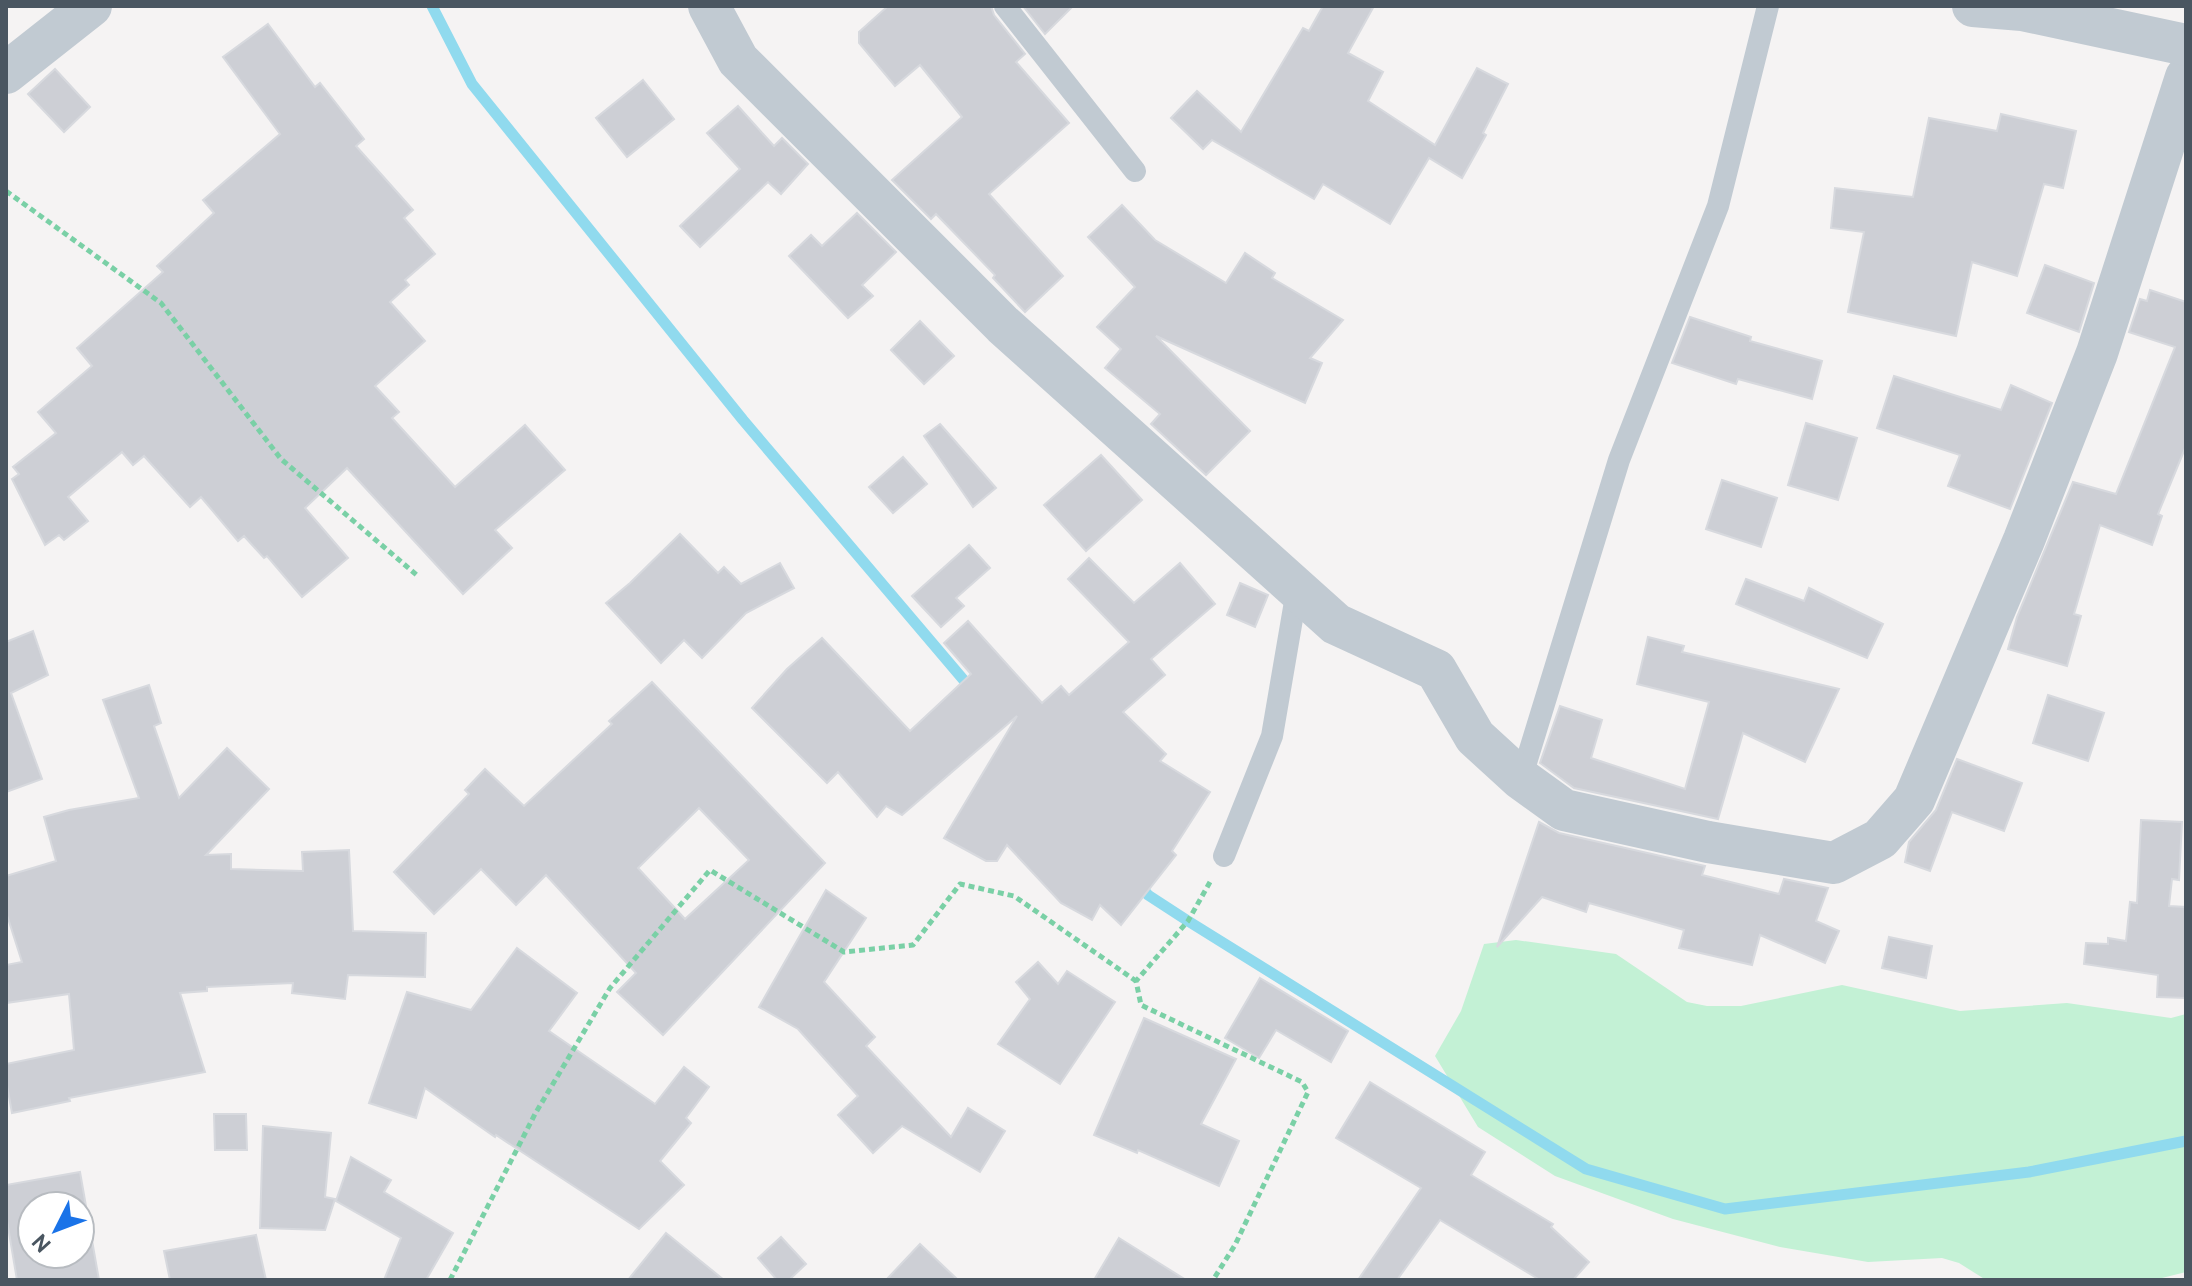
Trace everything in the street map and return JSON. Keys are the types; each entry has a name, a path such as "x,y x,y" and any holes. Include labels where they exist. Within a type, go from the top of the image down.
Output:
{"street":[{"path":"6,73 91,6"},
{"path":"709,6 738,60 1003,325 1336,624 1436,670 1475,737 1521,779 1564,810 1736,847 1834,863 1880,839 1914,800 2024,540 2097,353 2186,77"},
{"path":"1973,6 2022,10 2186,45"}],"lane":[{"path":"1005,6 1135,171"},
{"path":"1521,779 1619,460 1718,206 1768,6"},
{"path":"1224,856 1272,736 1297,590"}],"path":[{"path":"6,191 161,303 281,459 419,577"},
{"path":"1136,981 1188,921 1224,856"},
{"path":"450,1280 535,1114 610,988 710,870 844,952 913,945 960,884 1014,896 1136,981 1141,1005 1302,1082 1308,1092 1235,1245 1213,1280"}],"green space":[{"path":"1516,940 1616,954 1687,1002 1707,1006 1741,1006 1842,985 1960,1011 2067,1003 2171,1018 2186,1014 2186,1272 2154,1280 1986,1280 1959,1263 1942,1258 1868,1262 1780,1247 1673,1219 1555,1176 1478,1127 1435,1056 1461,1011 1484,944"}],"building":[{"path":"888,6 991,6 994,15 1025,54 1016,62 1069,123 989,194 1063,276 1025,312 993,278 995,275 936,214 931,219 892,180 962,117 920,65 895,86 859,43 859,32"},
{"path":"1023,6 1073,6 1045,34"},
{"path":"1323,6 1374,6 1348,53 1383,72 1368,101 1435,145 1477,68 1508,84 1483,133 1486,135 1462,178 1429,158 1390,224 1323,184 1314,199 1212,140 1203,149 1171,118 1197,91 1241,132 1303,28 1309,31"},
{"path":"268,24 315,87 320,83 364,139 356,146 413,210 404,218 435,254 405,280 409,285 390,302 425,341 375,386 399,412 392,418 455,487 525,425 565,470 495,530 512,548 463,594 347,468 305,508 348,558 302,597 267,556 264,558 244,536 238,541 201,497 190,507 144,456 133,465 122,452 68,497 88,521 64,540 59,535 45,545 12,479 19,474 13,467 56,433 38,412 92,366 77,348 163,272 157,266 214,213 203,200 280,134 223,57"},
{"path":"55,69 90,107 64,132 28,94"},
{"path":"643,80 674,119 627,157 596,118"},
{"path":"738,106 774,146 782,138 808,164 781,194 768,182 700,247 680,226 740,169 707,133"},
{"path":"2001,114 2076,131 2063,188 2044,184 2017,276 1972,262 1956,336 1848,312 1864,232 1831,228 1835,188 1913,197 1929,118 1997,131"},
{"path":"1122,205 1155,240 1226,283 1245,253 1275,273 1272,278 1343,320 1310,358 1322,363 1305,403 1156,336 1250,431 1206,475 1151,424 1160,414 1105,368 1121,349 1097,327 1135,287 1088,237"},
{"path":"857,213 896,252 862,285 873,296 848,318 789,256 811,235 822,246"},
{"path":"2045,265 2094,283 2079,332 2027,313"},
{"path":"2150,290 2186,302 2186,446 2158,514 2162,516 2152,545 2100,525 2074,614 2081,616 2067,666 2008,649 2017,617 2073,482 2116,494 2175,347 2129,332 2140,299 2147,301"},
{"path":"1690,317 1751,337 1750,341 1822,361 1812,399 1738,379 1736,384 1672,363"},
{"path":"920,321 954,356 924,384 891,350"},
{"path":"1894,376 2001,410 2011,385 2052,403 2010,509 1948,486 1960,455 1877,428"},
{"path":"1806,423 1857,438 1838,500 1788,485"},
{"path":"940,424 996,488 973,507 924,436"},
{"path":"1101,455 1142,500 1086,551 1044,505"},
{"path":"903,457 927,484 893,513 869,487"},
{"path":"1722,480 1777,498 1761,547 1706,529"},
{"path":"680,534 718,573 724,567 741,584 780,563 794,588 746,613 702,658 684,640 661,663 606,603"},
{"path":"969,545 990,568 956,598 964,606 941,627 912,596"},
{"path":"1089,558 1134,603 1180,563 1215,604 1151,659 1165,675 1123,712 1166,754 1160,761 1210,792 1172,851 1176,855 1121,925 1100,905 1092,920 1061,903 1007,845 997,861 986,861 944,838 1017,716 902,815 886,806 877,817 838,772 827,783 752,708 787,669 822,638 910,731 971,674 944,643 968,621 1042,703 1061,686 1069,695 1129,642 1068,579"},
{"path":"1746,579 1804,601 1809,588 1883,624 1867,658 1736,604"},
{"path":"1240,583 1268,595 1255,627 1227,615"},
{"path":"33,631 48,675 11,693 42,779 6,792 6,642"},
{"path":"1648,637 1684,646 1682,652 1839,689 1805,762 1743,733 1718,819 1574,788 1540,763 1560,706 1602,720 1591,758 1685,789 1709,702 1637,684"},
{"path":"652,682 825,863 663,1035 617,992 636,973 546,875 516,905 481,869 434,914 394,872 469,794 465,790 485,769 524,806 612,724 609,721","holes":["699,808 749,860 685,919 638,868"]},
{"path":"149,685 161,723 154,726 179,798 227,748 269,789 206,855 231,854 231,869 303,871 302,852 349,850 353,931 426,933 425,977 348,975 345,999 292,993 293,983 207,987 207,991 180,993 205,1072 69,1098 70,1101 12,1113 6,1064 74,1050 69,994 6,1003 6,965 22,962 6,912 6,876 56,861 44,817 139,798 103,700"},
{"path":"2048,695 2104,713 2088,761 2033,743"},
{"path":"1957,759 2022,783 2004,831 1952,812 1930,871 1905,862 1909,842 1936,810"},
{"path":"2141,820 2182,822 2179,880 2172,879 2169,906 2186,907 2186,998 2157,997 2158,975 2084,964 2086,943 2108,944 2108,938 2126,941 2130,902 2137,903"},
{"path":"1539,822 1559,833 1705,866 1702,875 1779,894 1784,879 1828,888 1816,921 1839,931 1825,963 1760,935 1752,965 1679,948 1684,930 1589,903 1586,912 1542,897 1497,947"},
{"path":"826,890 866,918 824,982 875,1037 866,1046 951,1137 968,1108 1005,1131 980,1172 902,1126 873,1153 838,1115 858,1096 798,1029 759,1007"},
{"path":"1889,937 1932,946 1926,978 1882,968"},
{"path":"517,948 577,993 549,1031 655,1104 684,1067 709,1087 686,1118 691,1123 660,1161 684,1185 639,1229 495,1137 425,1088 416,1118 369,1103 407,992 471,1010"},
{"path":"1038,962 1058,984 1067,971 1115,1002 1060,1084 998,1044 1030,999 1016,982"},
{"path":"1260,978 1348,1031 1331,1062 1276,1030 1259,1058 1225,1038"},
{"path":"1144,1018 1236,1059 1201,1124 1239,1141 1219,1186 1138,1150 1137,1153 1094,1135"},
{"path":"1370,1082 1485,1152 1471,1175 1553,1224 1551,1227 1589,1262 1573,1280 1540,1280 1440,1220 1397,1280 1358,1280 1421,1188 1336,1138"},
{"path":"214,1114 246,1114 247,1150 215,1150"},
{"path":"263,1126 331,1133 325,1197 335,1199 325,1230 260,1228"},
{"path":"351,1157 391,1180 384,1192 453,1233 426,1280 384,1280 401,1238 336,1201"},
{"path":"80,1172 83,1190 16,1190 16,1270 96,1270 96,1263 99,1280 17,1280 6,1215 6,1185"},
{"path":"666,1233 724,1280 628,1280"},
{"path":"256,1235 266,1280 170,1280 164,1251"},
{"path":"781,1237 806,1264 789,1280 777,1280 758,1258"},
{"path":"1119,1238 1186,1280 1094,1280"},
{"path":"920,1244 958,1280 886,1280"}],"waterway":[{"path":"432,6 472,84 743,420 973,691"},
{"path":"1138,883 1148,895 1188,921 1586,1169 1725,1209 2029,1172 2186,1141"}]}
